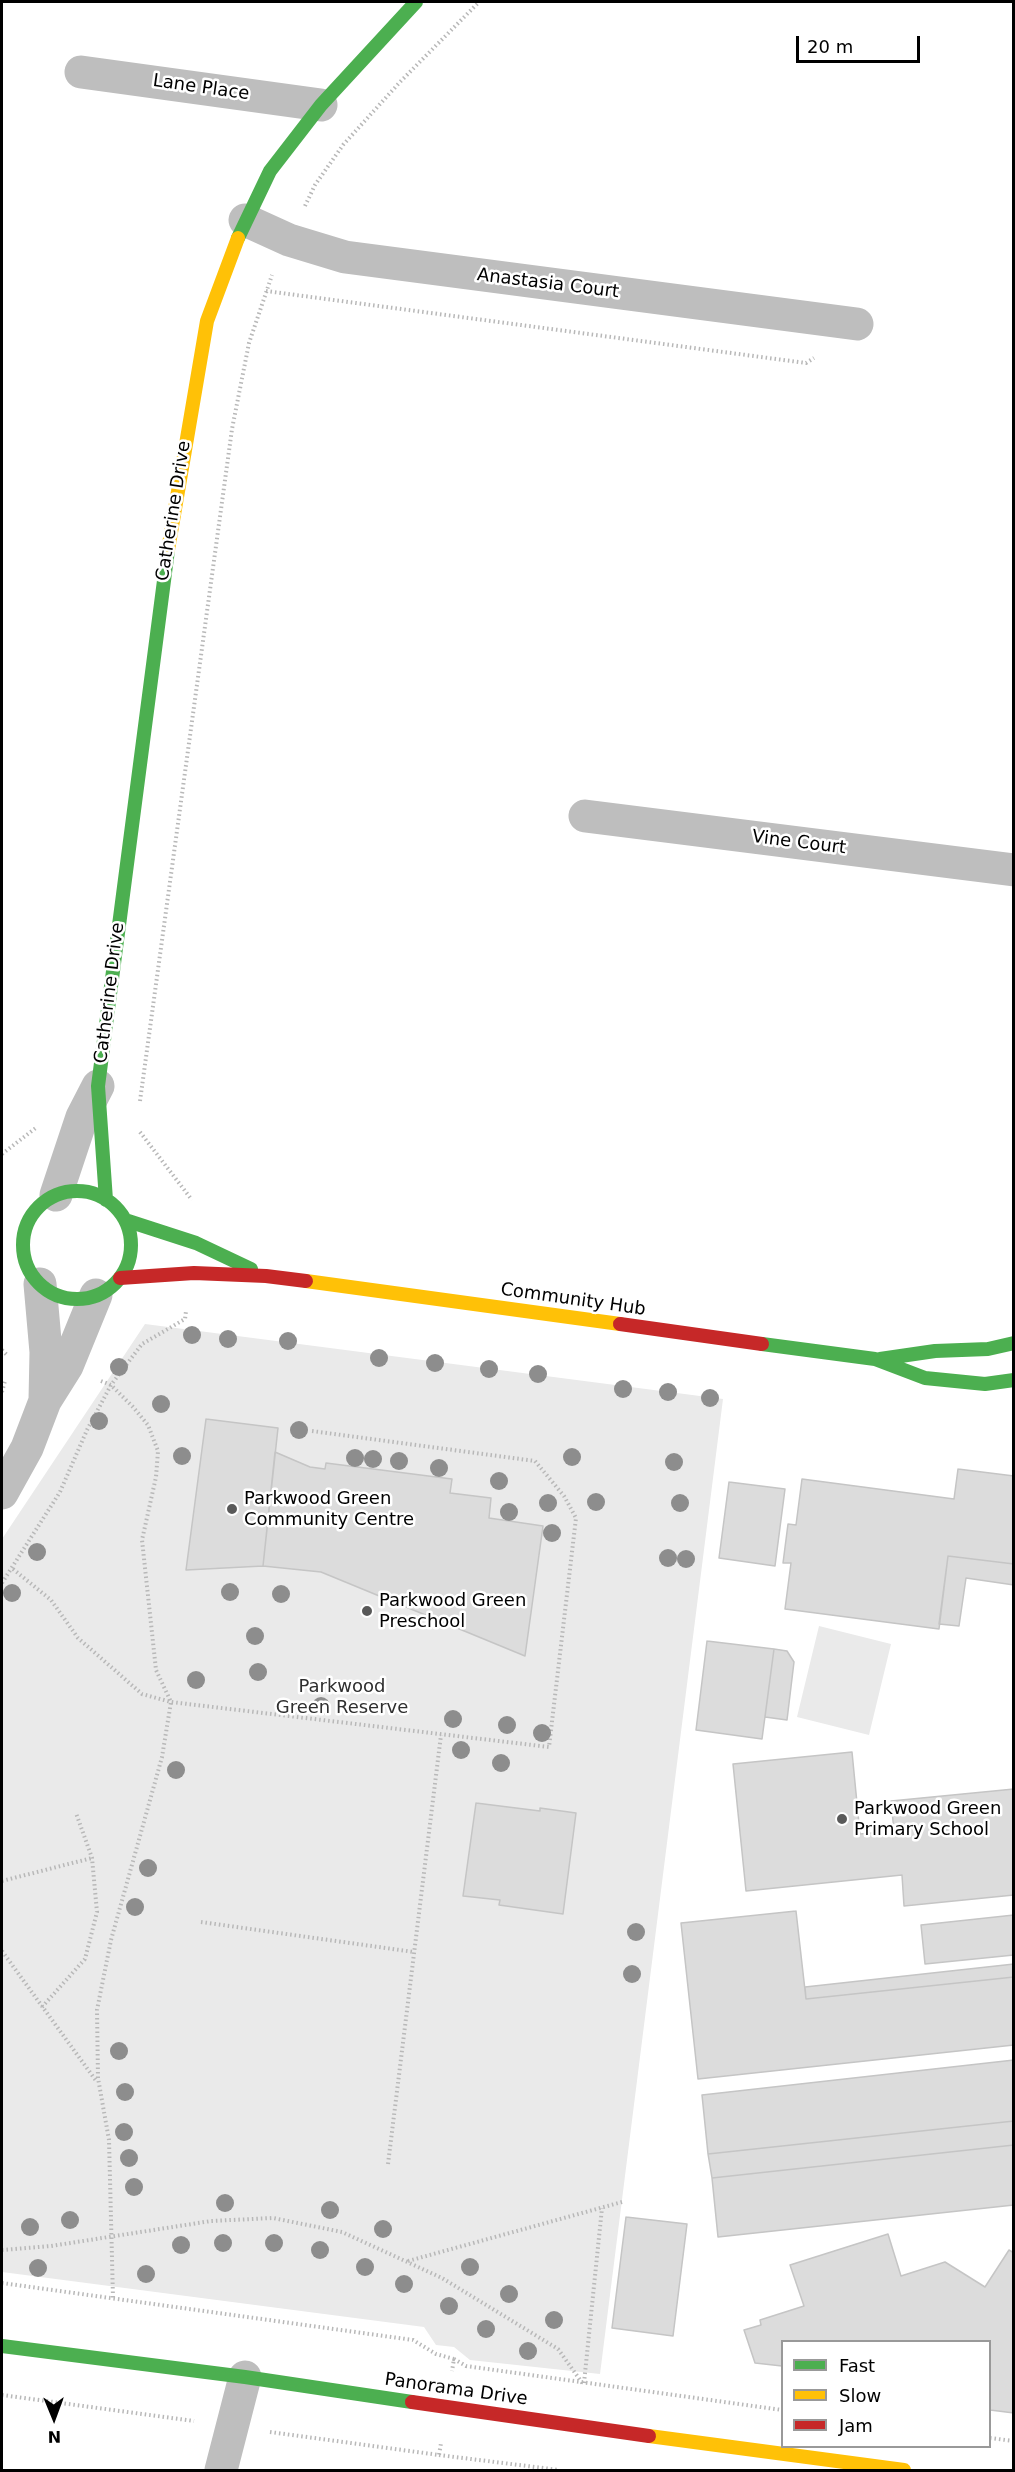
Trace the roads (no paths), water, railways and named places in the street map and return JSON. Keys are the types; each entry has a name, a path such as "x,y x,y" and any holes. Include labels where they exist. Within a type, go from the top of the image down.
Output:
{"street":[{"name":"Catherine Drive","path":"106,1200 98,1086 173,509 207,321 245,220 270,171 321,105 416,2"},
{"name":"Lane Place","path":"81,72 321,105"},
{"name":"Anastasia Court","path":"245,220 290,240 345,257 857,324"},
{"name":"Vine Court","path":"585,816 1014,870"},
{"name":"Catherine Drive","path":"44,1204 98,1086"},
{"path":"2,1493 27,1448 56,1364 108,1287 127,1264 131,1249 130,1235 125,1220 117,1209 106,1200 90,1193 73,1191 44,1204 12,1214"},
{"path":"44,1204 25,1230 23,1248 33,1275 56,1364"},
{"name":"Community Hub","path":"125,1220 196,1243 266,1276"},
{"path":"10,1261 33,1275 52,1293 66,1298 108,1287"},
{"name":"Community Hub","path":"108,1287 194,1273 266,1276 875,1359 925,1378 985,1384 1014,1380"},
{"name":"Community Hub","path":"875,1359 935,1351 988,1349 1014,1343"},
{"name":"Panorama Drive","path":"2,2346 245,2377 618,2432 904,2470"},
{"path":"221,2470 245,2377"}],"place":[{"name":"Parkwood Green Community Centre","path":"232,1509"},
{"name":"Parkwood Green Preschool","path":"367,1611"},
{"name":"Parkwood Green Primary School","path":"842,1819"}],"park label":[{"name":"Parkwood Green Reserve","path":"342,1697"}]}
